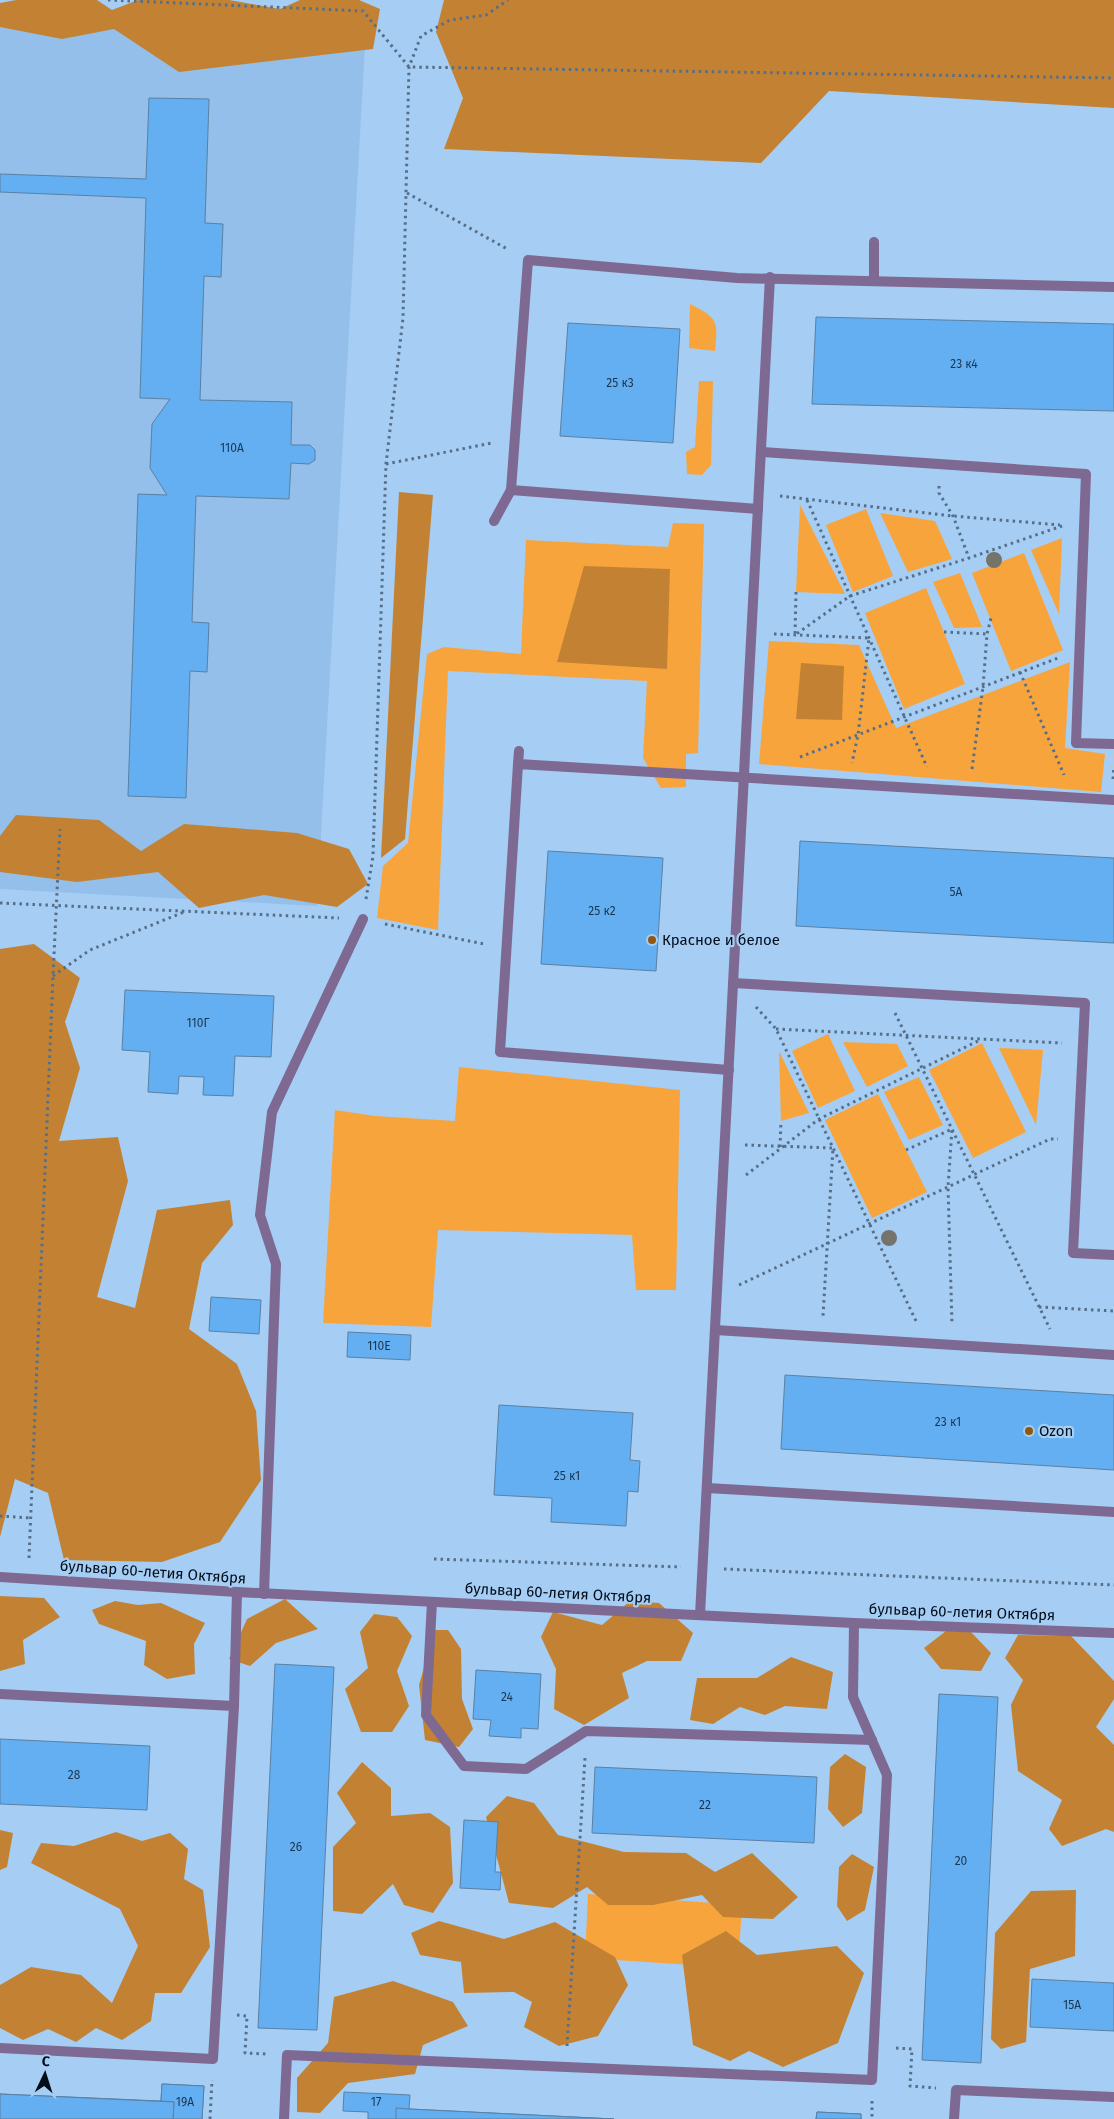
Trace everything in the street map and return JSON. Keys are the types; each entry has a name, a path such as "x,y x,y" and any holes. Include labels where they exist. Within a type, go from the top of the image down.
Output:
{"street":[{"path":"874,242 874,280"},
{"path":"494,521 511,490 528,260 738,278 770,277 1114,287"},
{"path":"700,1616 770,277"},
{"path":"762,452 1086,474 1076,743 1114,744"},
{"path":"511,490 758,509"},
{"path":"519,751 500,1052 729,1070"},
{"path":"518,764 1114,800"},
{"path":"264,1594 276,1264 260,1215 272,1112 363,919"},
{"path":"733,983 1085,1003 1073,1253 1114,1255"},
{"path":"715,1330 1114,1355"},
{"path":"706,1488 1114,1512"},
{"name":"бульвар 60-летия Октября","path":"0,1577 264,1594 700,1616 1114,1633"},
{"path":"0,2048 213,2060 234,1706 237,1592"},
{"path":"432,1602 426,1715 464,1766 526,1769 586,1731 872,1740"},
{"path":"284,2119 286,2055 872,2080 887,1775 854,1698 854,1623"},
{"path":"0,1694 234,1706"},
{"path":"954,2119 956,2090 1114,2097"}],"path":[{"path":"108,0 363,11 409,67 1114,78"},
{"path":"363,919 374,856 386,464 404,318 409,67 421,36 450,20 486,15 508,0"},
{"path":"407,193 528,260"},
{"path":"386,464 514,439"},
{"path":"939,493 952,516 969,558"},
{"path":"759,494 952,516 1062,526 850,596 795,635"},
{"path":"807,500 938,790"},
{"path":"795,635 796,592"},
{"path":"970,792 990,618"},
{"path":"944,632 987,634"},
{"path":"751,633 869,638"},
{"path":"848,785 858,735 869,638"},
{"path":"796,759 1063,656"},
{"path":"1020,672 1074,798"},
{"path":"28,1578 52,976 60,829"},
{"path":"0,903 363,919 507,949"},
{"path":"52,976 90,950 185,912"},
{"path":"885,992 1061,1352"},
{"path":"927,1344 776,1029 1042,1042"},
{"path":"722,1194 780,1147 819,1119 982,1039"},
{"path":"780,1147 781,1121"},
{"path":"906,1150 952,1129"},
{"path":"952,1129 948,1187 952,1345"},
{"path":"717,1296 1050,1139"},
{"path":"725,1144 833,1148"},
{"path":"822,1337 833,1148"},
{"path":"1039,1308 1114,1311"},
{"path":"0,1516 30,1518"},
{"path":"434,1559 1114,1585"},
{"path":"566,2067 586,1731"},
{"path":"245,2054 247,2016"},
{"path":"910,2086 912,2049"},
{"path":"210,2119 211,2090"}],"shaded area":[{"path":"16,0 97,0 112,10 138,0 229,0 280,9 300,0 359,0 380,9 373,49 179,72 114,29 62,39 0,27 0,3"},
{"path":"444,0 1114,0 1114,108 829,91 761,163 444,149 463,98 436,32"},
{"path":"0,12 366,27 317,906 0,889"},
{"path":"690,304 706,313 714,322 716,327 715,351 689,348"},
{"path":"699,381 713,381 711,465 702,475 687,474 686,452 695,447"},
{"path":"399,492 433,495 405,839 381,858"},
{"path":"800,505 845,594 796,592"},
{"path":"866,509 893,576 853,592 826,525"},
{"path":"880,513 935,521 952,559 908,572"},
{"path":"673,523 704,524 698,753 686,754 686,787 661,788 643,758 647,681 448,671 438,930 377,918 383,866 408,843 427,654 444,647 521,654 526,540 668,547"},
{"path":"1062,538 1059,614 1031,550"},
{"path":"1024,553 1063,650 1011,671 972,573"},
{"path":"584,566 670,569 667,669 557,662"},
{"path":"960,573 982,627 954,628 933,582"},
{"path":"926,588 965,684 904,709 865,613"},
{"path":"769,641 859,645 896,728 1070,662 1065,748 1105,754 1101,792 759,764"},
{"path":"801,663 844,666 842,720 796,719"},
{"path":"16,815 99,820 141,851 184,824 297,833 349,849 368,884 337,907 264,895 199,908 158,872 77,882 0,872 0,836"},
{"path":"34,944 80,978 65,1022 80,1068 59,1141 118,1137 128,1181 97,1297 135,1308 157,1210 230,1200 233,1225 202,1263 189,1329 237,1364 256,1411 261,1480 220,1542 162,1562 64,1560 48,1493 15,1479 0,1537 0,949"},
{"path":"828,1034 855,1091 818,1108 792,1051"},
{"path":"843,1042 897,1044 908,1066 867,1087"},
{"path":"982,1043 1026,1132 973,1158 929,1070"},
{"path":"999,1048 1043,1050 1036,1125"},
{"path":"779,1051 809,1113 781,1121"},
{"path":"459,1067 680,1090 676,1290 636,1290 632,1235 438,1230 431,1327 323,1323 335,1110 375,1116 455,1121"},
{"path":"919,1077 943,1125 909,1140 884,1092"},
{"path":"878,1094 927,1192 872,1218 825,1120"},
{"path":"0,1596 44,1598 60,1617 23,1640 25,1664 0,1671"},
{"path":"285,1599 318,1629 276,1643 250,1666 229,1659 247,1619"},
{"path":"115,1601 138,1605 161,1603 205,1623 194,1644 195,1674 167,1679 144,1665 146,1641 99,1624 92,1610"},
{"path":"630,1601 659,1603 693,1633 681,1661 647,1661 622,1673 629,1698 584,1725 554,1709 556,1669 541,1637 553,1612 602,1625"},
{"path":"374,1614 397,1617 412,1636 397,1671 409,1706 392,1732 361,1732 345,1689 368,1668 360,1632"},
{"path":"435,1630 448,1630 461,1649 462,1699 473,1729 459,1747 425,1740 419,1685"},
{"path":"946,1631 971,1632 991,1653 981,1671 941,1669 924,1648"},
{"path":"1018,1635 1071,1636 1114,1681 1114,1699 1096,1727 1114,1745 1114,1832 1106,1829 1062,1846 1049,1829 1062,1800 1018,1771 1011,1705 1023,1680 1005,1658"},
{"path":"791,1657 833,1672 827,1709 785,1706 765,1715 740,1707 713,1724 690,1720 697,1678 757,1678"},
{"path":"845,1754 866,1767 862,1813 843,1827 828,1809 830,1767"},
{"path":"362,1762 391,1788 391,1816 430,1813 450,1827 453,1883 433,1913 404,1905 393,1884 362,1914 333,1911 333,1847 356,1823 337,1793"},
{"path":"507,1796 534,1803 558,1835 624,1852 686,1853 715,1872 752,1853 798,1897 773,1919 723,1917 702,1895 653,1905 608,1905 587,1887 553,1908 509,1903 486,1817"},
{"path":"0,1830 13,1833 7,1867 0,1870"},
{"path":"116,1832 142,1841 170,1833 188,1849 184,1879 203,1890 210,1947 181,1993 155,1993 151,2021 122,2040 96,2028 76,2042 48,2029 23,2040 0,2028 0,1985 31,1967 81,1975 112,2003 138,1946 120,1909 31,1863 41,1843 74,1846"},
{"path":"852,1854 874,1867 865,1910 847,1921 837,1906 839,1867"},
{"path":"1076,1890 1075,1956 1030,1969 1026,2042 1001,2049 991,2039 995,1933 1031,1891"},
{"path":"588,1894 742,1905 738,1968 585,1958"},
{"path":"439,1921 504,1939 555,1922 615,1957 628,1985 598,2036 559,2046 524,2027 532,2002 514,1992 464,1993 461,1962 420,1955 411,1933"},
{"path":"726,1931 757,1955 837,1946 864,1973 838,2043 783,2067 749,2051 730,2061 693,2045 682,1955"},
{"path":"393,1981 453,2002 468,2026 423,2045 415,2074 348,2083 320,2113 297,2112 297,2078 328,2043 334,1997"}],"building":[{"path":"149,98 209,99 205,223 223,224 221,277 204,276 200,400 292,402 291,445 310,445 315,450 315,460 309,464 291,463 289,499 196,496 192,622 209,623 207,672 190,671 186,798 128,796 138,494 167,495 150,468 152,424 170,399 140,398 146,198 0,192 0,174 146,179"},
{"path":"816,317 1114,324 1114,411 812,404"},
{"path":"568,323 680,329 673,443 560,436"},
{"path":"800,841 1114,858 1114,943 796,926"},
{"path":"548,851 663,858 656,971 541,964"},
{"path":"125,990 274,996 271,1057 235,1056 233,1096 203,1095 204,1077 179,1076 178,1094 148,1092 150,1052 122,1050"},
{"path":"211,1297 261,1300 259,1334 209,1331"},
{"path":"348,1332 411,1335 410,1360 347,1357"},
{"path":"785,1375 1114,1395 1114,1470 781,1449"},
{"path":"499,1405 633,1413 630,1460 640,1461 638,1492 628,1491 626,1526 551,1522 552,1498 494,1495"},
{"path":"275,1664 334,1667 317,2030 258,2028"},
{"path":"476,1670 541,1674 538,1729 521,1728 521,1738 489,1736 491,1720 473,1719"},
{"path":"939,1694 998,1697 981,2063 922,2060"},
{"path":"0,1739 150,1746 147,1810 0,1804"},
{"path":"595,1767 817,1777 814,1843 592,1833"},
{"path":"464,1820 498,1822 495,1872 501,1872 500,1890 460,1888"},
{"path":"1032,1979 1114,1983 1114,2031 1030,2027"},
{"path":"162,2084 204,2086 202,2119 0,2119 0,2094 161,2101"},
{"path":"162,2084 204,2086 202,2119 173,2119 174,2102 161,2101"},
{"path":"344,2092 410,2095 409,2109 614,2119 368,2119 368,2112 343,2111"},
{"path":"0,2094 174,2102 173,2119 0,2119"},
{"path":"396,2108 409,2109 614,2119 396,2119"},
{"path":"817,2112 861,2114 861,2119 816,2119"},
{"path":"817,2112 861,2114 861,2119 816,2119"}],"place":[{"name":"Красное и белое","path":"652,940"},
{"name":"Ozon","path":"1029,1431"}]}
